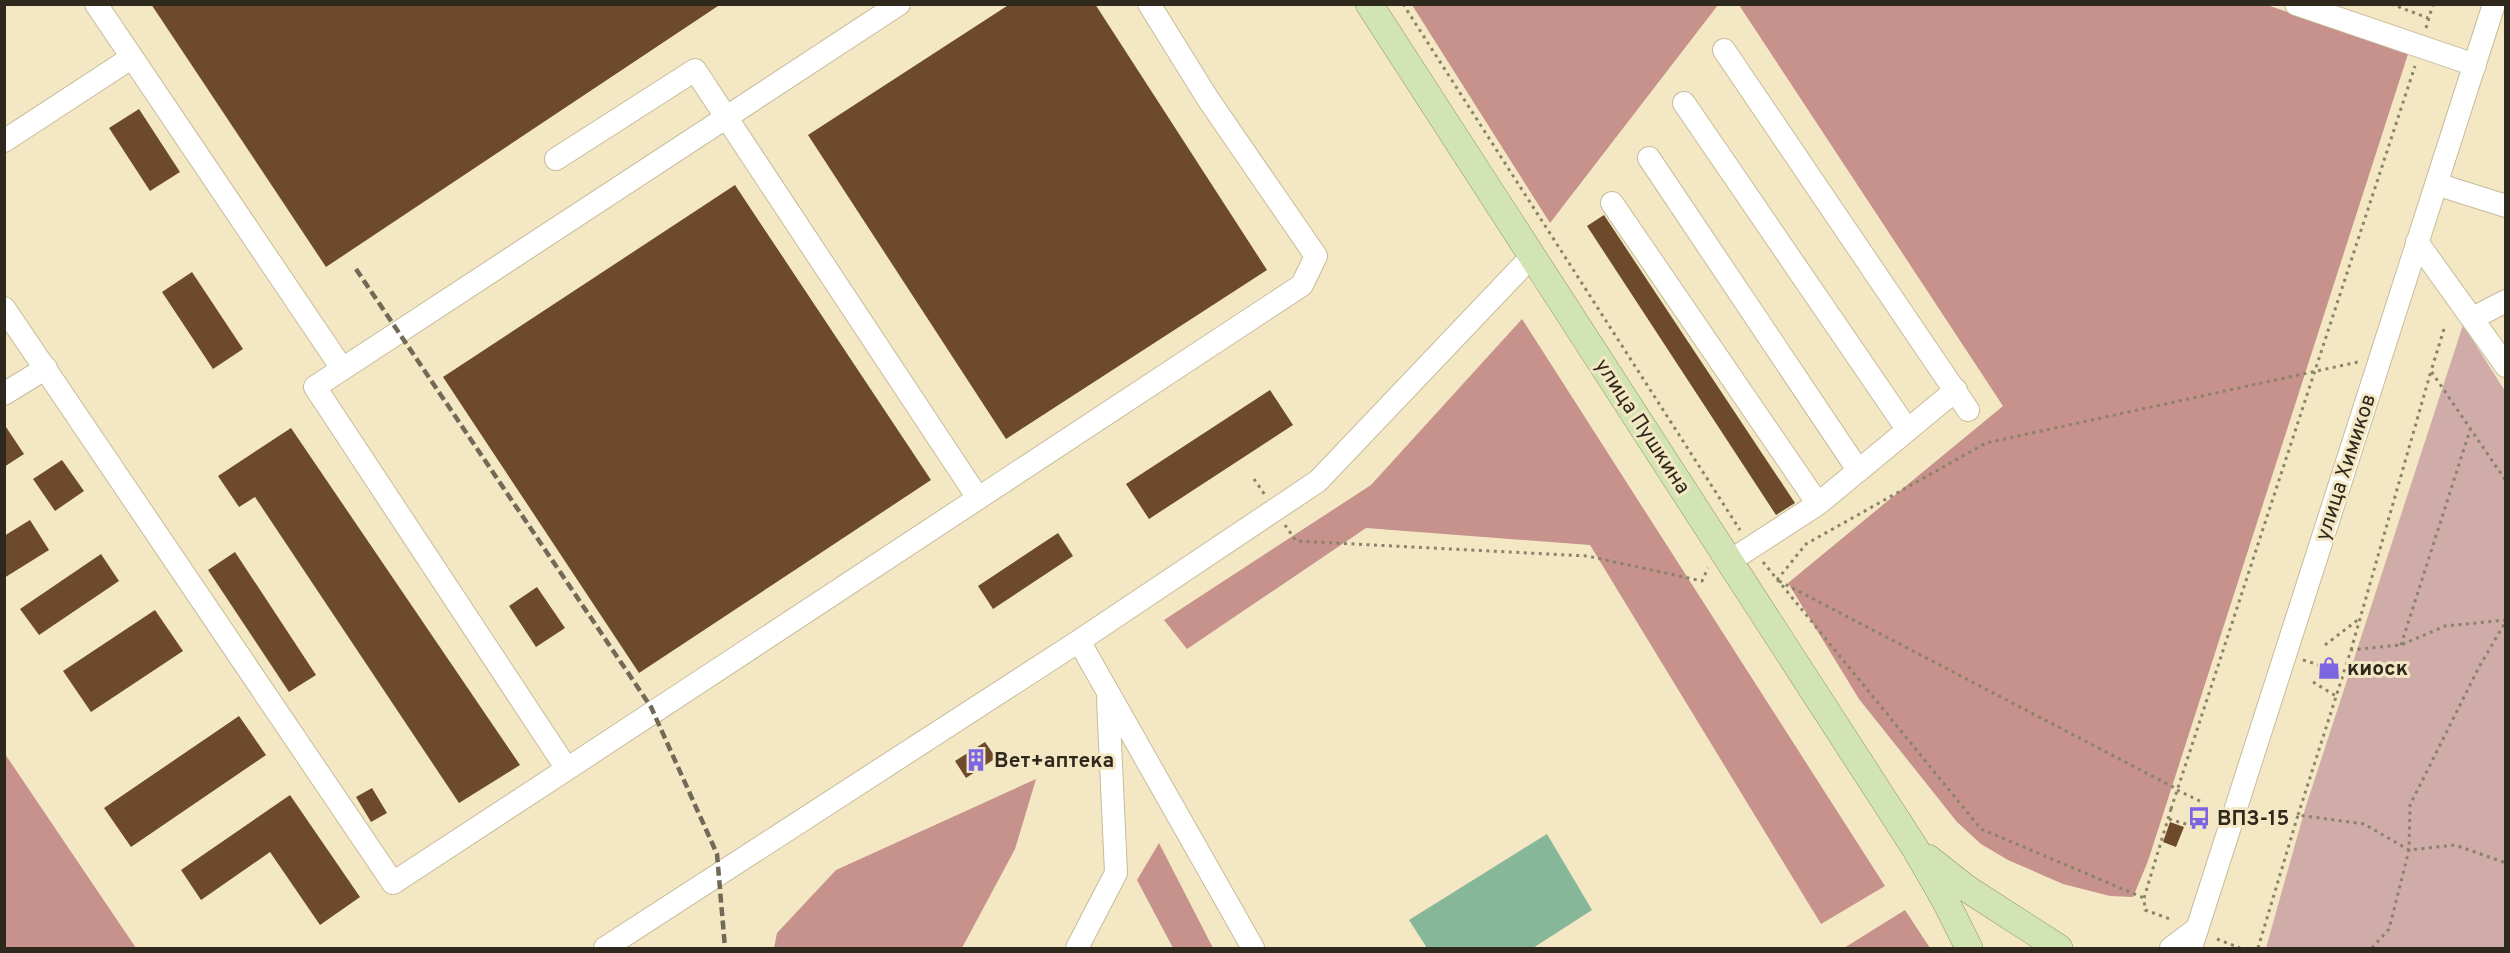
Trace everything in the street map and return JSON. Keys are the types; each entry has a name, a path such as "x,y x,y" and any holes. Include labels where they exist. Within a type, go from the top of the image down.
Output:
{"main road":[{"name":"улица Пушкина","path":"1369,4 1532,256 1736,554 1915,848 1969,948"},
{"name":"улица Пушкина","path":"1915,848 1966,888 2059,948"}],"street":[{"path":"96,4 342,367"},
{"path":"567,769 315,387 342,367 726,117 869,12 898,4"},
{"path":"4,308 393,883 1302,285 1316,256 1208,99 1149,4"},
{"path":"2296,4 2475,65"},
{"name":"улица Химиков","path":"2188,934 2494,4"},
{"path":"1724,50 1968,410"},
{"path":"4,141 131,58"},
{"path":"556,159 695,70 978,498"},
{"path":"1684,103 1908,429"},
{"path":"1649,158 1858,470"},
{"path":"2436,184 2505,206"},
{"path":"1612,203 1818,504"},
{"path":"2417,242 2474,318 2505,366"},
{"path":"605,948 1078,641 1318,481 1532,256"},
{"path":"2474,318 2505,301"},
{"path":"4,394 46,368"},
{"path":"1736,554 1818,504 1956,390"},
{"path":"1078,641 1254,948"},
{"path":"1077,948 1116,873 1108,695"},
{"path":"2170,948 2188,934"}],"path":[{"path":"1403,4 1736,554 1777,580 2204,803"},
{"path":"2391,4 2428,18"},
{"path":"2188,934 2145,910 2144,898 2177,790 2316,372 2433,4"},
{"path":"2258,948 2350,650 2444,329"},
{"path":"1777,580 1806,544 1986,443 2358,362"},
{"path":"2431,371 2505,481"},
{"path":"2401,645 2470,430"},
{"path":"1254,479 1296,541 1587,556 1702,581 1710,565 1736,554"},
{"path":"1777,580 1981,829 2144,898"},
{"path":"2325,645 2359,619"},
{"path":"2350,650 2401,645 2445,626 2505,621"},
{"path":"2372,948 2389,929 2409,850 2410,805 2479,667 2505,621"},
{"path":"2313,682 2336,696"},
{"path":"2298,815 2364,824 2409,850 2456,845 2505,863"},
{"path":"2168,818 2196,827"},
{"path":"2217,939 2240,948"}],"shaded area":[{"path":"1412,5 1718,5 1550,223"},
{"path":"1739,5 2267,5 2408,54 2148,861 2133,897 2110,896 2063,884 2008,860 1981,844 1957,822 1859,699 1788,583 2003,406"},
{"path":"1522,319 1885,886 1821,924 1590,545 1366,528 1187,649 1164,620 1371,485"},
{"path":"2463,325 2505,391 2505,948 2266,948 2305,809"},
{"path":"5,754 136,948 5,948"},
{"path":"1036,779 1015,849 962,948 774,948 777,933 836,870"},
{"path":"1547,834 1592,910 1533,948 1427,948 1409,920"},
{"path":"1159,843 1213,948 1173,948 1137,880"},
{"path":"1905,910 1930,948 1844,948"}],"building":[{"path":"151,4 721,4 326,267"},
{"path":"1010,4 1095,4 1267,270 1006,439 808,135"},
{"path":"139,109 180,172 150,191 109,128"},
{"path":"735,185 931,480 639,673 443,377"},
{"path":"1604,215 1795,503 1776,515 1587,226"},
{"path":"192,272 243,349 213,369 162,292"},
{"path":"1270,390 1293,425 1149,519 1126,484"},
{"path":"4,424 24,454 4,467"},
{"path":"291,428 520,765 459,803 255,497 239,507 218,476"},
{"path":"62,460 84,491 55,511 33,479"},
{"path":"30,520 49,550 4,578 4,536"},
{"path":"1058,533 1073,556 993,609 978,586"},
{"path":"235,552 316,675 289,692 208,570"},
{"path":"101,554 119,581 39,635 20,609"},
{"path":"537,587 565,628 536,647 509,606"},
{"path":"155,610 183,651 91,712 63,671"},
{"path":"239,716 266,755 131,847 104,808"},
{"name":"Вет+аптека","path":"985,742 996,758 966,778 955,761"},
{"path":"372,788 387,813 371,822 356,797"},
{"path":"290,795 360,897 320,925 270,852 201,900 181,870"},
{"path":"2170,822 2184,827 2176,847 2163,842"}],"railway":[{"path":"356,269 651,707 717,854 725,948"}],"place":[{"name":"киоск","path":"2329,668"},
{"name":"Вет+аптека","path":"976,760"},
{"name":"ВПЗ-15","path":"2199,818"}]}
